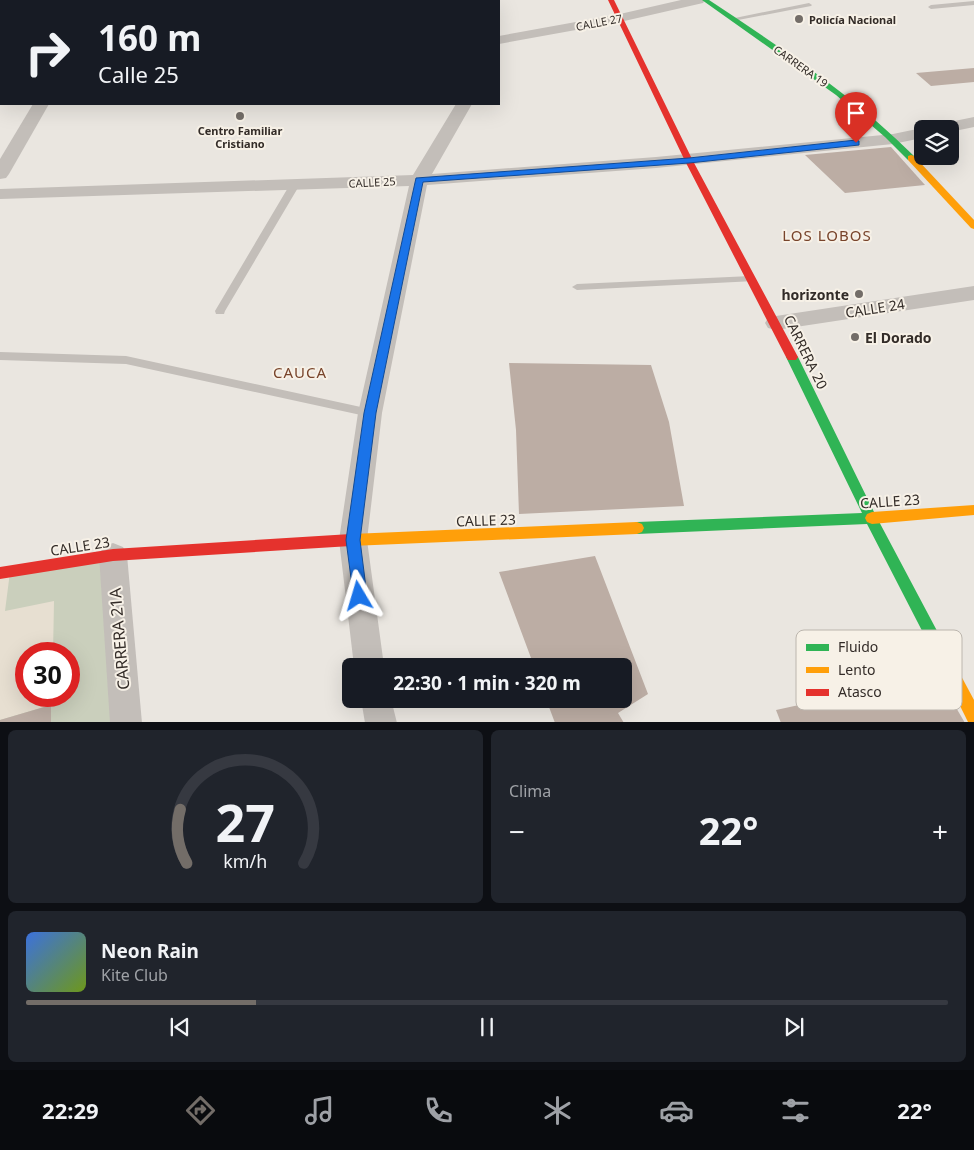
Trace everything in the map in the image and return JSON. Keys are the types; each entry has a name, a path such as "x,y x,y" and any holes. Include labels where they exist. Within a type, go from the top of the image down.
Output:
{"main road":[{"name":"CARRERA 20","path":"611,0 689,161 776,323 871,518 929,630"},
{"name":"CARRERA 19","path":"705,0 817,76 893,139 974,226"},
{"name":"CALLE 23","path":"0,573 113,556 353,540 871,518 974,510"},
{"name":"CARRERA 20","path":"962,693 974,716"}],"street":[{"name":"CALLE 27","path":"500,42 698,0"},
{"path":"0,174 40,105"},
{"path":"368,658 353,540 370,413 419,180 463,105"},
{"path":"959,125 974,122"},
{"name":"CALLE 25","path":"0,194 294,186 419,180 689,161 893,139 914,135"},
{"name":"CALLE 24","path":"776,323 974,293"},
{"name":"CARRERA 21A","path":"113,556 126,722"},
{"path":"378,708 381,722"}],"lane":[{"path":"931,6 974,3"},
{"path":"733,19 809,5"},
{"path":"220,311 294,186"},
{"path":"576,287 751,279"},
{"path":"0,356 126,360 370,413"}],"green space":[{"path":"113,555 126,722 0,722 0,573"}],"shaded area":[{"path":"10,572 5,611 54,601 53,642 15,642 15,707 44,707 0,720 0,573"}],"building":[{"path":"974,68 974,82 931,86 916,73"},
{"path":"891,147 925,185 845,193 805,155"},
{"path":"509,363 651,365 669,422 684,506 519,514 516,430"},
{"path":"595,556 648,694 632,704 632,658 531,658 499,572"},
{"path":"796,706 796,710 957,710 964,722 781,722 776,710"},
{"path":"44,707 51,707 51,722 0,722 0,720"},
{"path":"549,708 626,708 618,713 623,722 555,722"}],"traffic: fast":[{"path":"705,0 786,54 839,93 864,113 911,158"},
{"path":"792,357 871,518 929,630"},
{"path":"637,528 872,518"}],"traffic: slow":[{"path":"911,158 974,226"},
{"path":"872,518 974,510"},
{"path":"351,540 637,528"},
{"path":"962,693 974,716"}],"traffic: jam":[{"path":"611,0 689,161 792,357"},
{"path":"0,573 113,555 351,540"}],"place":[{"name":"Policía Nacional","path":"799,19"},
{"name":"Centro Familiar Cristiano","path":"240,116"},
{"name":"horizonte","path":"859,294"},
{"name":"El Dorado","path":"855,337"}],"district":[{"name":"LOS LOBOS","path":"827,235"},
{"name":"CAUCA","path":"300,372"}],"route":[{"path":"359,596 353,540 370,413 419,180 689,161 856,143"}]}
